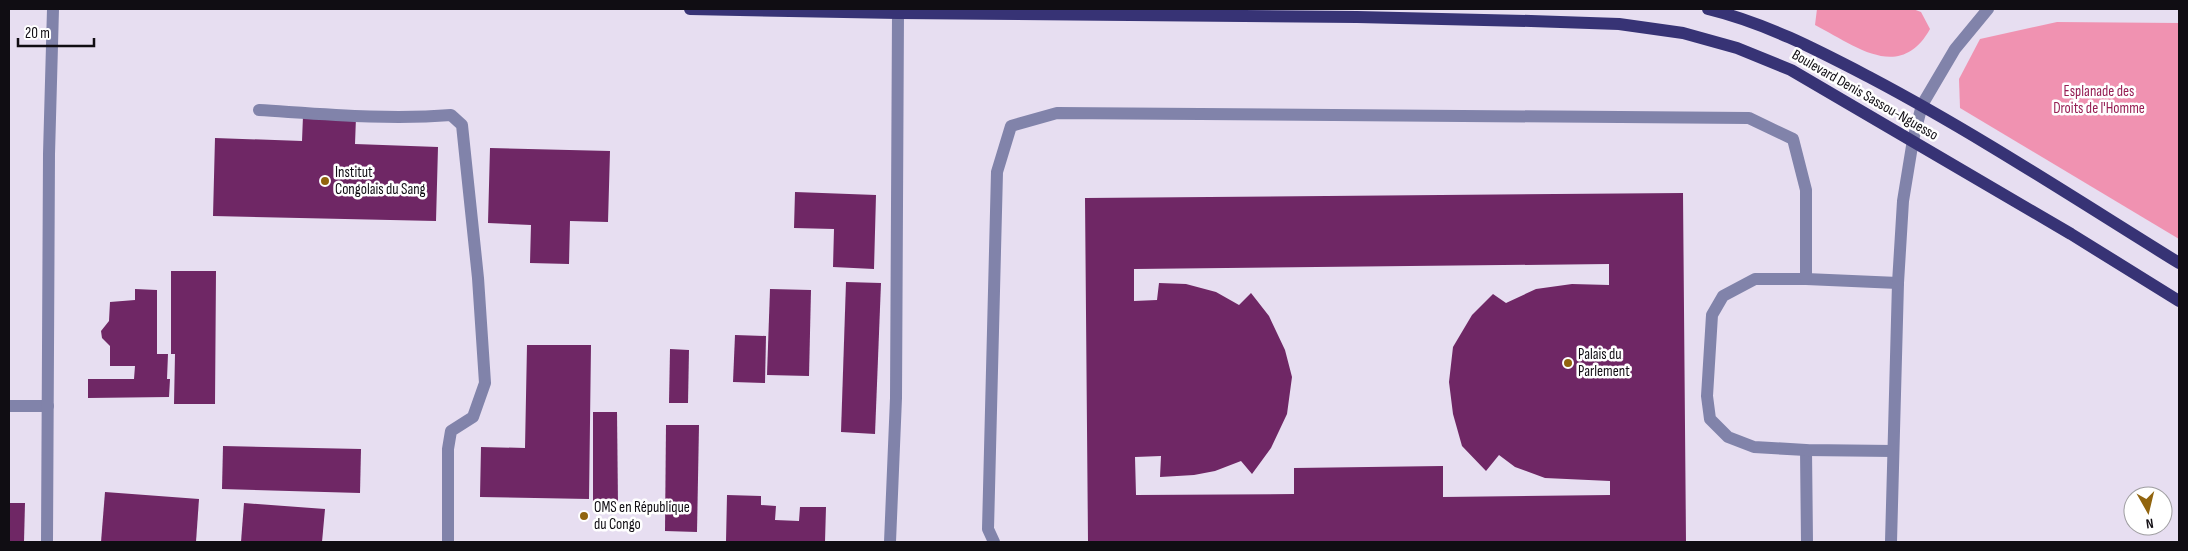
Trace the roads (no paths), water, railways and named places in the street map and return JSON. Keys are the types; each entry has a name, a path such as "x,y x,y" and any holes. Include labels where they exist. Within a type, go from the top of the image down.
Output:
{"main road":[{"name":"Boulevard Denis Sassou-Nguesso","path":"690,9 898,13 1357,16 1619,24 1683,33 1738,48 1791,70 1913,140 2179,301"},
{"name":"Boulevard Denis Sassou-Nguesso","path":"1708,9 1726,13 1799,40 1922,105 2179,263"}],"street":[{"path":"47,542 48,164 52,9"},
{"path":"1891,542 1898,283 1903,202 1913,140 1922,105 1955,49 1988,9"},
{"path":"890,542 896,398 898,13"},
{"path":"259,110 421,117 451,114 462,125 478,278 485,383 473,417 451,431 448,449 448,542"},
{"path":"994,542 988,529 997,172 1011,126 1057,113 1749,118 1793,139 1806,190 1806,279"},
{"path":"1893,451 1806,450 1754,446 1728,437 1710,419 1707,396 1712,315 1723,296 1755,279 1898,283"},
{"path":"9,406 48,406"},
{"path":"1806,450 1807,542"}],"place":[{"name":"Institut Congolais du Sang","path":"325,181"},
{"name":"Palais du Parlement","path":"1568,363"},
{"name":"OMS en République du Congo","path":"584,516"}],"park label":[{"name":"Esplanade des Droits de l'Homme","path":"2099,100"}]}
